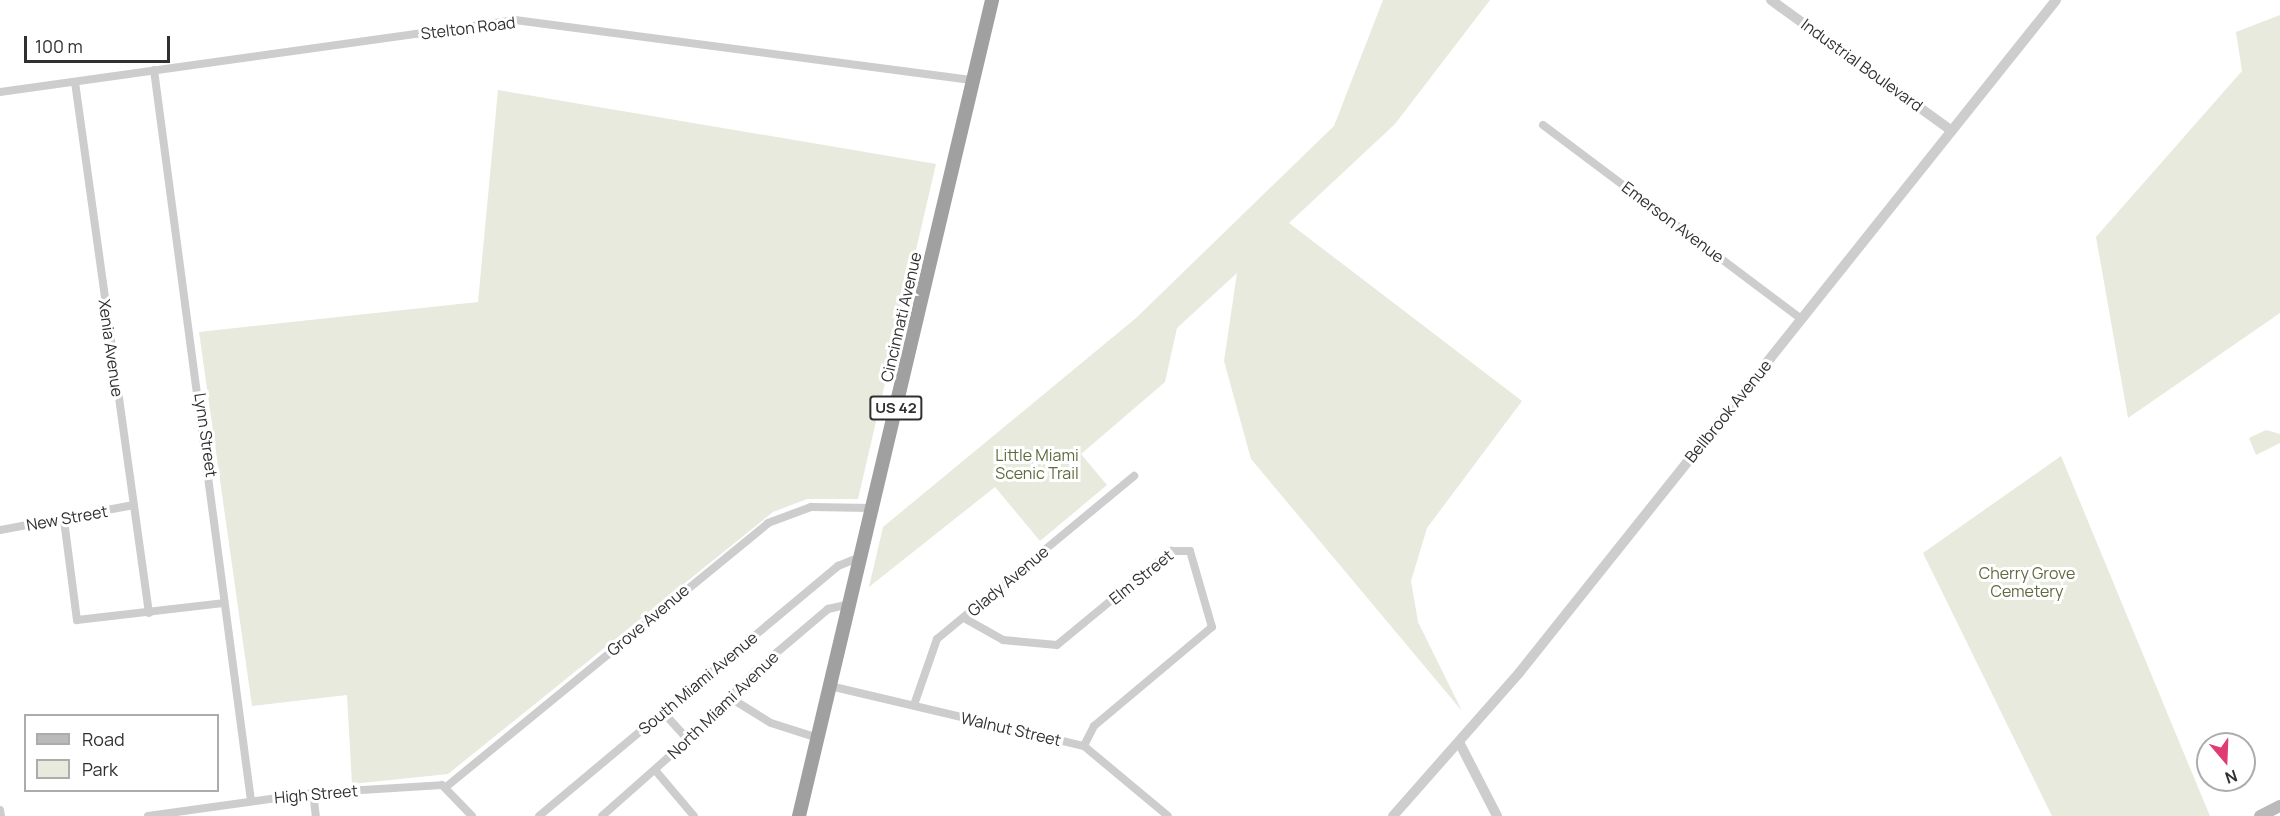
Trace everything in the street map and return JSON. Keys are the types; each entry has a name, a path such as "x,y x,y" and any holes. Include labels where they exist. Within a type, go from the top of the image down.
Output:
{"highway":[{"name":"Cincinnati Avenue","path":"799,816 992,0"}],"main road":[{"path":"2260,816 2280,806"}],"street":[{"name":"Industrial Boulevard","path":"1771,0 1952,131"},
{"name":"Bellbrook Avenue","path":"1394,816 1459,742 2056,0"},
{"name":"Stelton Road","path":"0,92 514,20 973,81"},
{"name":"Lynn Street","path":"154,70 216,507 223,603 251,801"},
{"name":"Xenia Avenue","path":"75,82 149,613"},
{"name":"Emerson Avenue","path":"1543,125 1801,319"},
{"name":"Glady Avenue","path":"914,705 930,647 1134,476"},
{"name":"New Street","path":"0,530 134,505"},
{"name":"Grove Avenue","path":"446,787 768,523 811,507 872,508"},
{"path":"63,520 75,618 149,613 223,603"},
{"name":"Elm Street","path":"964,618 1003,640 1057,645 1171,551 1190,551 1212,627 1094,726 1084,746"},
{"name":"South Miami Avenue","path":"539,816 838,566 860,557"},
{"name":"North Miami Avenue","path":"602,816 688,740 729,697 828,609 849,604"},
{"name":"Walnut Street","path":"830,686 1084,746 1168,816"},
{"path":"729,697 778,726 818,738"},
{"path":"663,712 688,740"},
{"path":"1459,742 1497,816"},
{"path":"655,770 694,816"},
{"path":"446,787 472,816"},
{"name":"High Street","path":"148,816 313,793 446,787"},
{"path":"313,793 315,816"},
{"path":"0,810 1,816"}],"green space":[{"name":"Little Miami Scenic Trail","path":"1383,0 1490,0 1395,124 1289,223 1522,401 1427,528 1411,581 1418,622 1462,711 1251,459 1224,361 1237,273 1177,328 1165,382 1081,454 1107,485 1040,541 995,487 869,587 883,527 1136,318 1334,126"},
{"path":"2280,15 2280,313 2128,418 2096,237 2242,71 2236,32"},
{"path":"498,90 936,164 858,499 807,499 773,512 448,774 352,784 347,695 252,706 199,332 478,302"},
{"path":"2266,430 2280,434 2280,443 2256,455 2249,438"},
{"name":"Cherry Grove Cemetery","path":"2061,456 2196,782 2196,792 2200,792 2210,816 2052,816 1923,553"}]}
